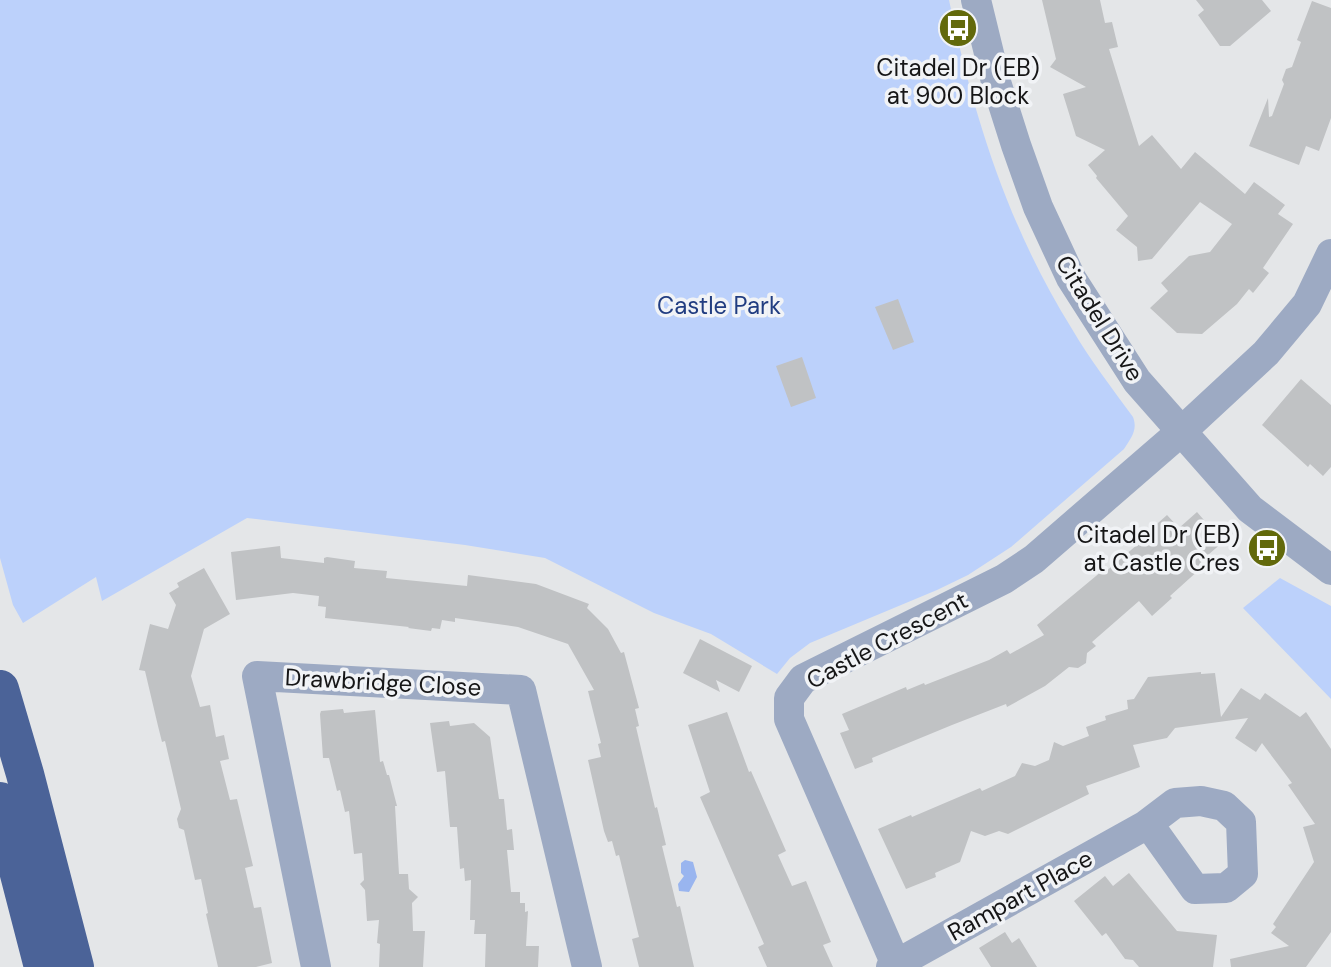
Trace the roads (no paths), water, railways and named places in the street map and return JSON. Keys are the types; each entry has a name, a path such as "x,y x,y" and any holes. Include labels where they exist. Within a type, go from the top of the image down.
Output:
{"highway":[{"path":"0,689 29,787 75,967"},
{"path":"0,801 43,967"}],"street":[{"name":"Citadel Drive","path":"976,0 996,82 1020,158 1038,207 1071,278 1137,381 1251,509 1331,570"},
{"name":"Castle Crescent","path":"894,966 789,719 789,698 803,679 1004,579 1034,559 1183,430 1266,353 1293,324 1319,281 1331,254"},
{"name":"Drawbridge Close","path":"316,967 257,676 521,690 587,967"},
{"name":"Rampart Place","path":"894,966 1146,825"}],"place":[{"name":"Citadel Dr (EB) at 900 Block","path":"958,28"},
{"name":"Citadel Dr (EB) at Castle Cres","path":"1267,548"}],"park label":[{"name":"Castle Park","path":"719,305"}]}
